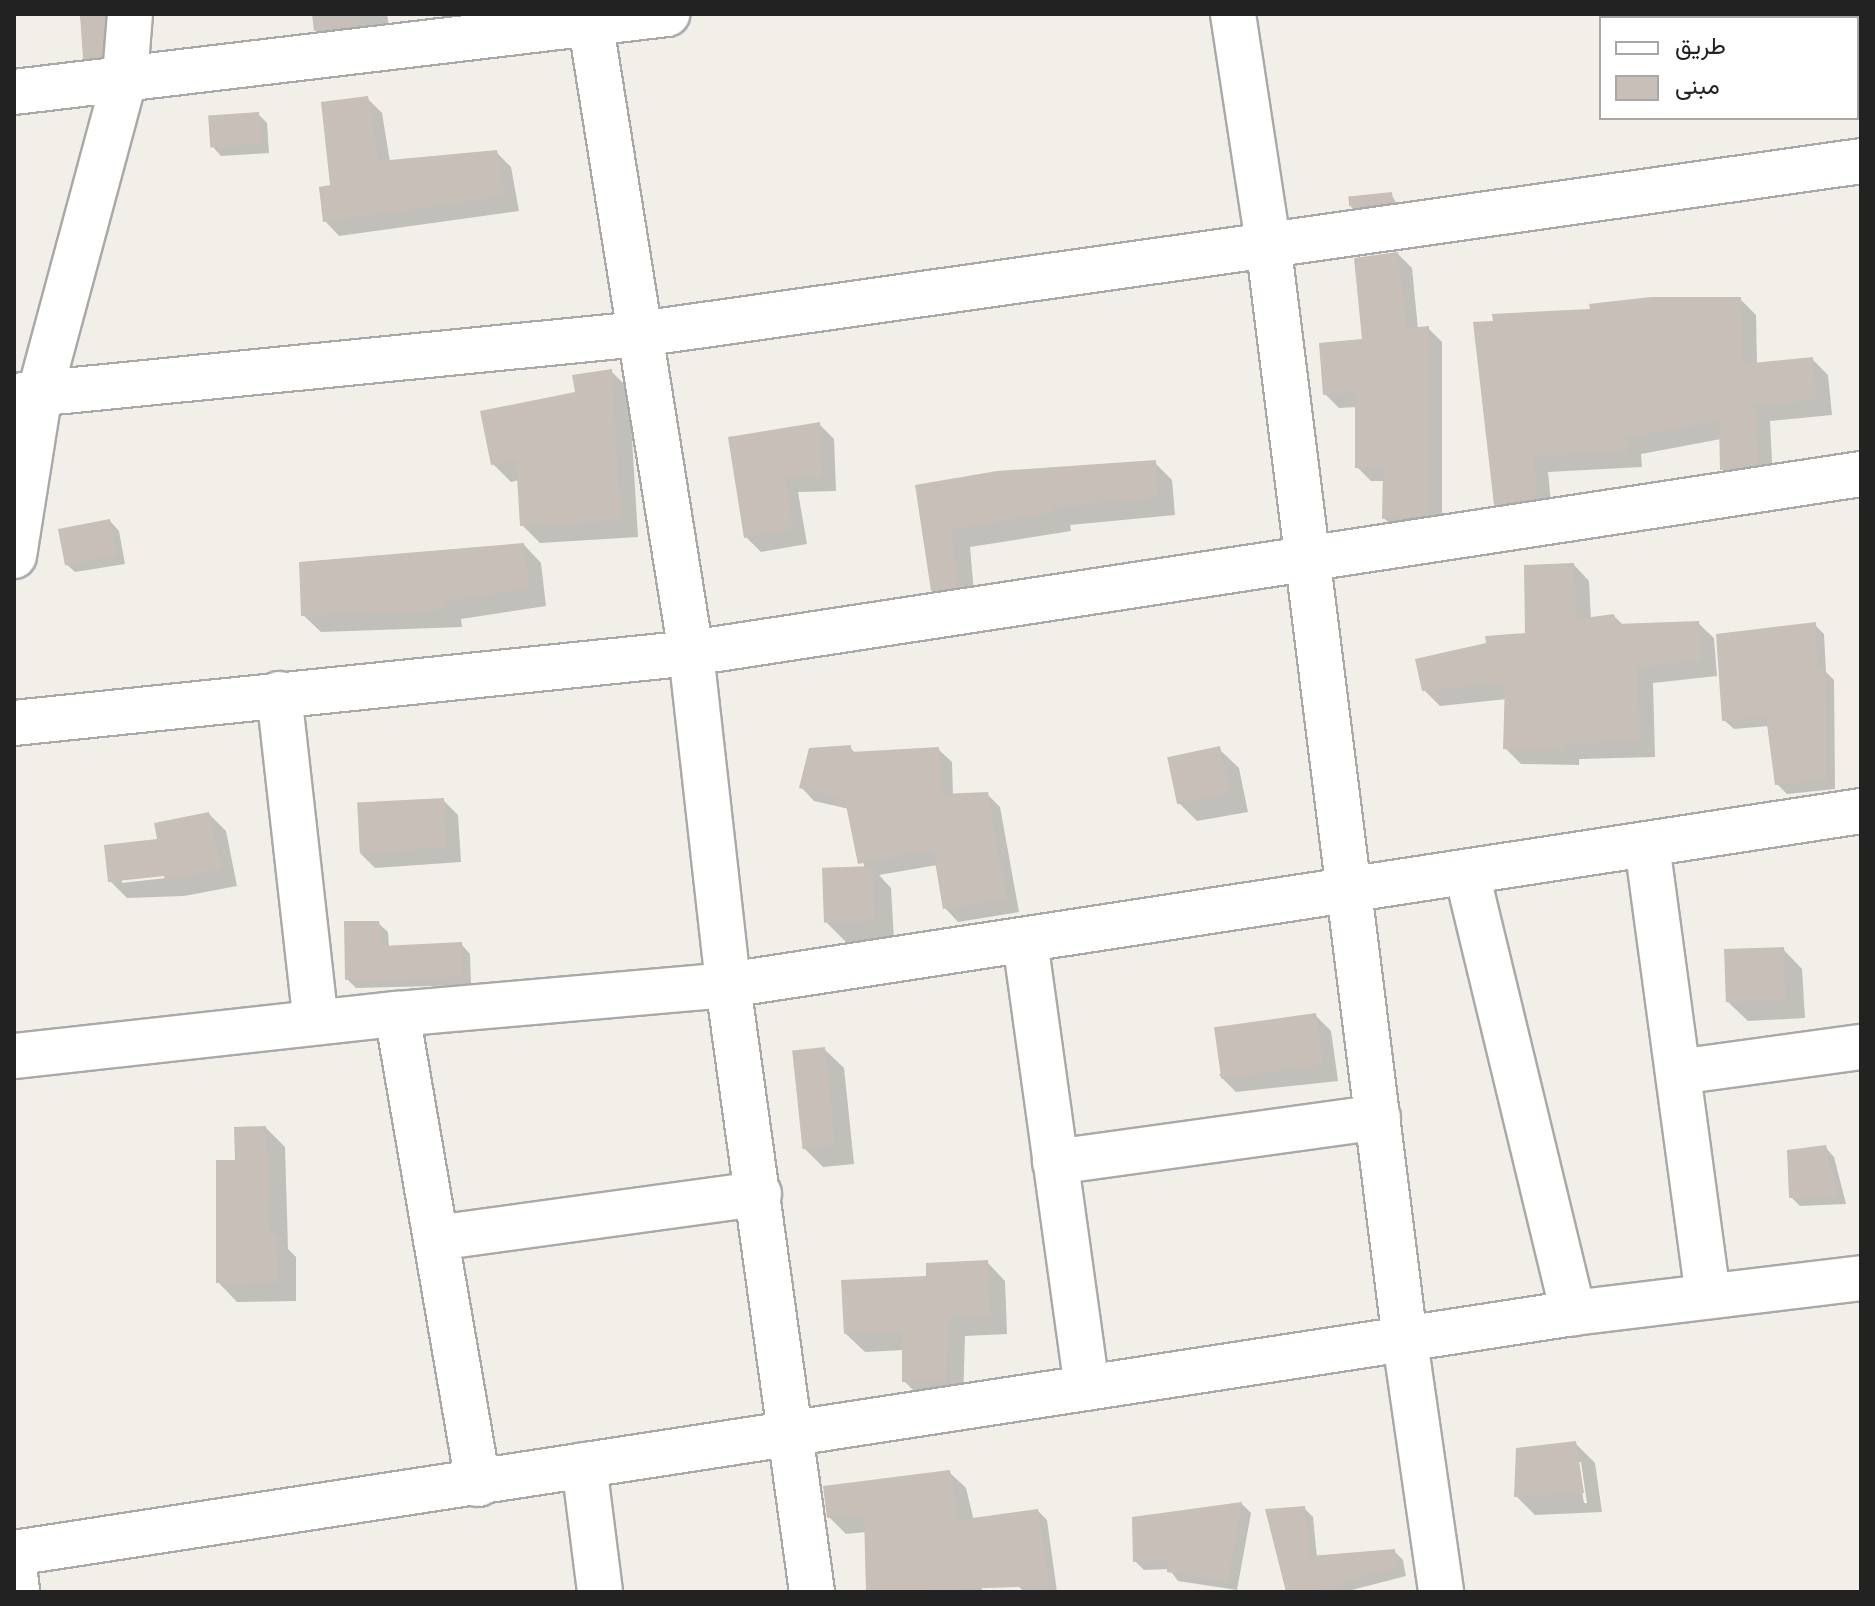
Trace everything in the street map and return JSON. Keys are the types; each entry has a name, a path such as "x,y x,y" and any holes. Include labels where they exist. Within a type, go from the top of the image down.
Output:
{"street":[{"path":"14,556 27,394 125,77 130,14"},
{"path":"14,92 590,19 667,14"},
{"path":"1233,14 1268,242 1304,557 1351,893 1405,1341 1441,1592"},
{"path":"590,19 691,653 728,985 812,1592"},
{"path":"27,394 640,334 1268,242 1861,161"},
{"path":"14,723 691,653 1861,474"},
{"path":"279,694 316,1022"},
{"path":"14,1056 316,1022 728,985 1351,893 1861,811"},
{"path":"1647,845 1708,1296"},
{"path":"1467,874 1573,1313"},
{"path":"1025,941 1087,1388"},
{"path":"397,1014 478,1484"},
{"path":"1678,1072 1861,1047"},
{"path":"1055,1162 1378,1117"},
{"path":"436,1238 759,1194"},
{"path":"14,1553 478,1484 792,1432 1573,1313 1861,1278"},
{"path":"584,1465 600,1592"},
{"path":"14,1566 17,1592"}],"building":[{"path":"80,14 105,14 102,56 83,59"},
{"path":"312,14 359,14 360,25 314,31"},
{"path":"368,96 379,161 497,150 506,196 323,222 319,187 330,185 321,102"},
{"path":"259,112 261,144 210,147 208,116"},
{"path":"1392,192 1393,202 1349,207 1348,197"},
{"path":"1398,252 1407,328 1429,326 1429,515 1382,519 1383,467 1355,468 1355,392 1323,395 1319,343 1362,339 1354,258"},
{"path":"1651,297 1741,297 1743,364 1813,357 1817,400 1755,406 1759,464 1720,470 1719,421 1627,438 1627,452 1534,457 1537,498 1494,505 1473,322 1493,321 1492,314 1590,309 1589,304"},
{"path":"612,369 621,520 520,526 516,460 491,465 480,411 575,392 572,375"},
{"path":"820,422 822,477 785,478 793,529 744,538 728,437"},
{"path":"1156,460 1158,497 1053,508 1053,513 952,529 957,587 931,591 915,485 997,471"},
{"path":"110,519 117,555 65,565 58,529"},
{"path":"524,543 529,588 444,602 445,610 301,616 299,562"},
{"path":"1574,563 1577,619 1614,614 1616,624 1699,621 1702,661 1638,667 1640,742 1564,744 1564,751 1503,749 1505,683 1422,691 1415,659 1486,643 1485,636 1525,633 1524,565"},
{"path":"1816,622 1818,669 1826,669 1827,780 1775,785 1766,717 1722,721 1716,634"},
{"path":"851,745 851,752 939,747 941,794 988,792 1007,899 943,909 933,850 858,864 845,800 799,788 809,748"},
{"path":"1220,746 1230,793 1177,804 1167,757"},
{"path":"444,798 447,848 360,852 357,803"},
{"path":"209,812 222,869 165,880 164,876 108,882 104,845 157,839 154,823"},
{"path":"873,866 875,921 824,923 822,868"},
{"path":"344,921 379,921 382,946 462,942 463,977 345,980"},
{"path":"1784,947 1786,1000 1726,1002 1724,949"},
{"path":"1316,1013 1323,1064 1221,1079 1214,1027"},
{"path":"825,1047 835,1145 803,1149 792,1050"},
{"path":"266,1126 270,1236 277,1235 278,1282 216,1283 216,1160 235,1160 234,1127"},
{"path":"1826,1145 1838,1196 1789,1198 1787,1150"},
{"path":"988,1260 990,1316 948,1318 946,1383 902,1382 902,1331 844,1334 841,1280 926,1276 926,1263"},
{"path":"1576,1441 1584,1493 1514,1497 1516,1448"},
{"path":"950,1470 958,1520 1038,1509 1050,1586 866,1592 864,1515 827,1518 823,1486"},
{"path":"1242,1502 1228,1582 1167,1572 1167,1561 1133,1562 1132,1517"},
{"path":"1305,1506 1310,1556 1395,1549 1398,1567 1313,1592 1286,1592 1265,1509"}]}
